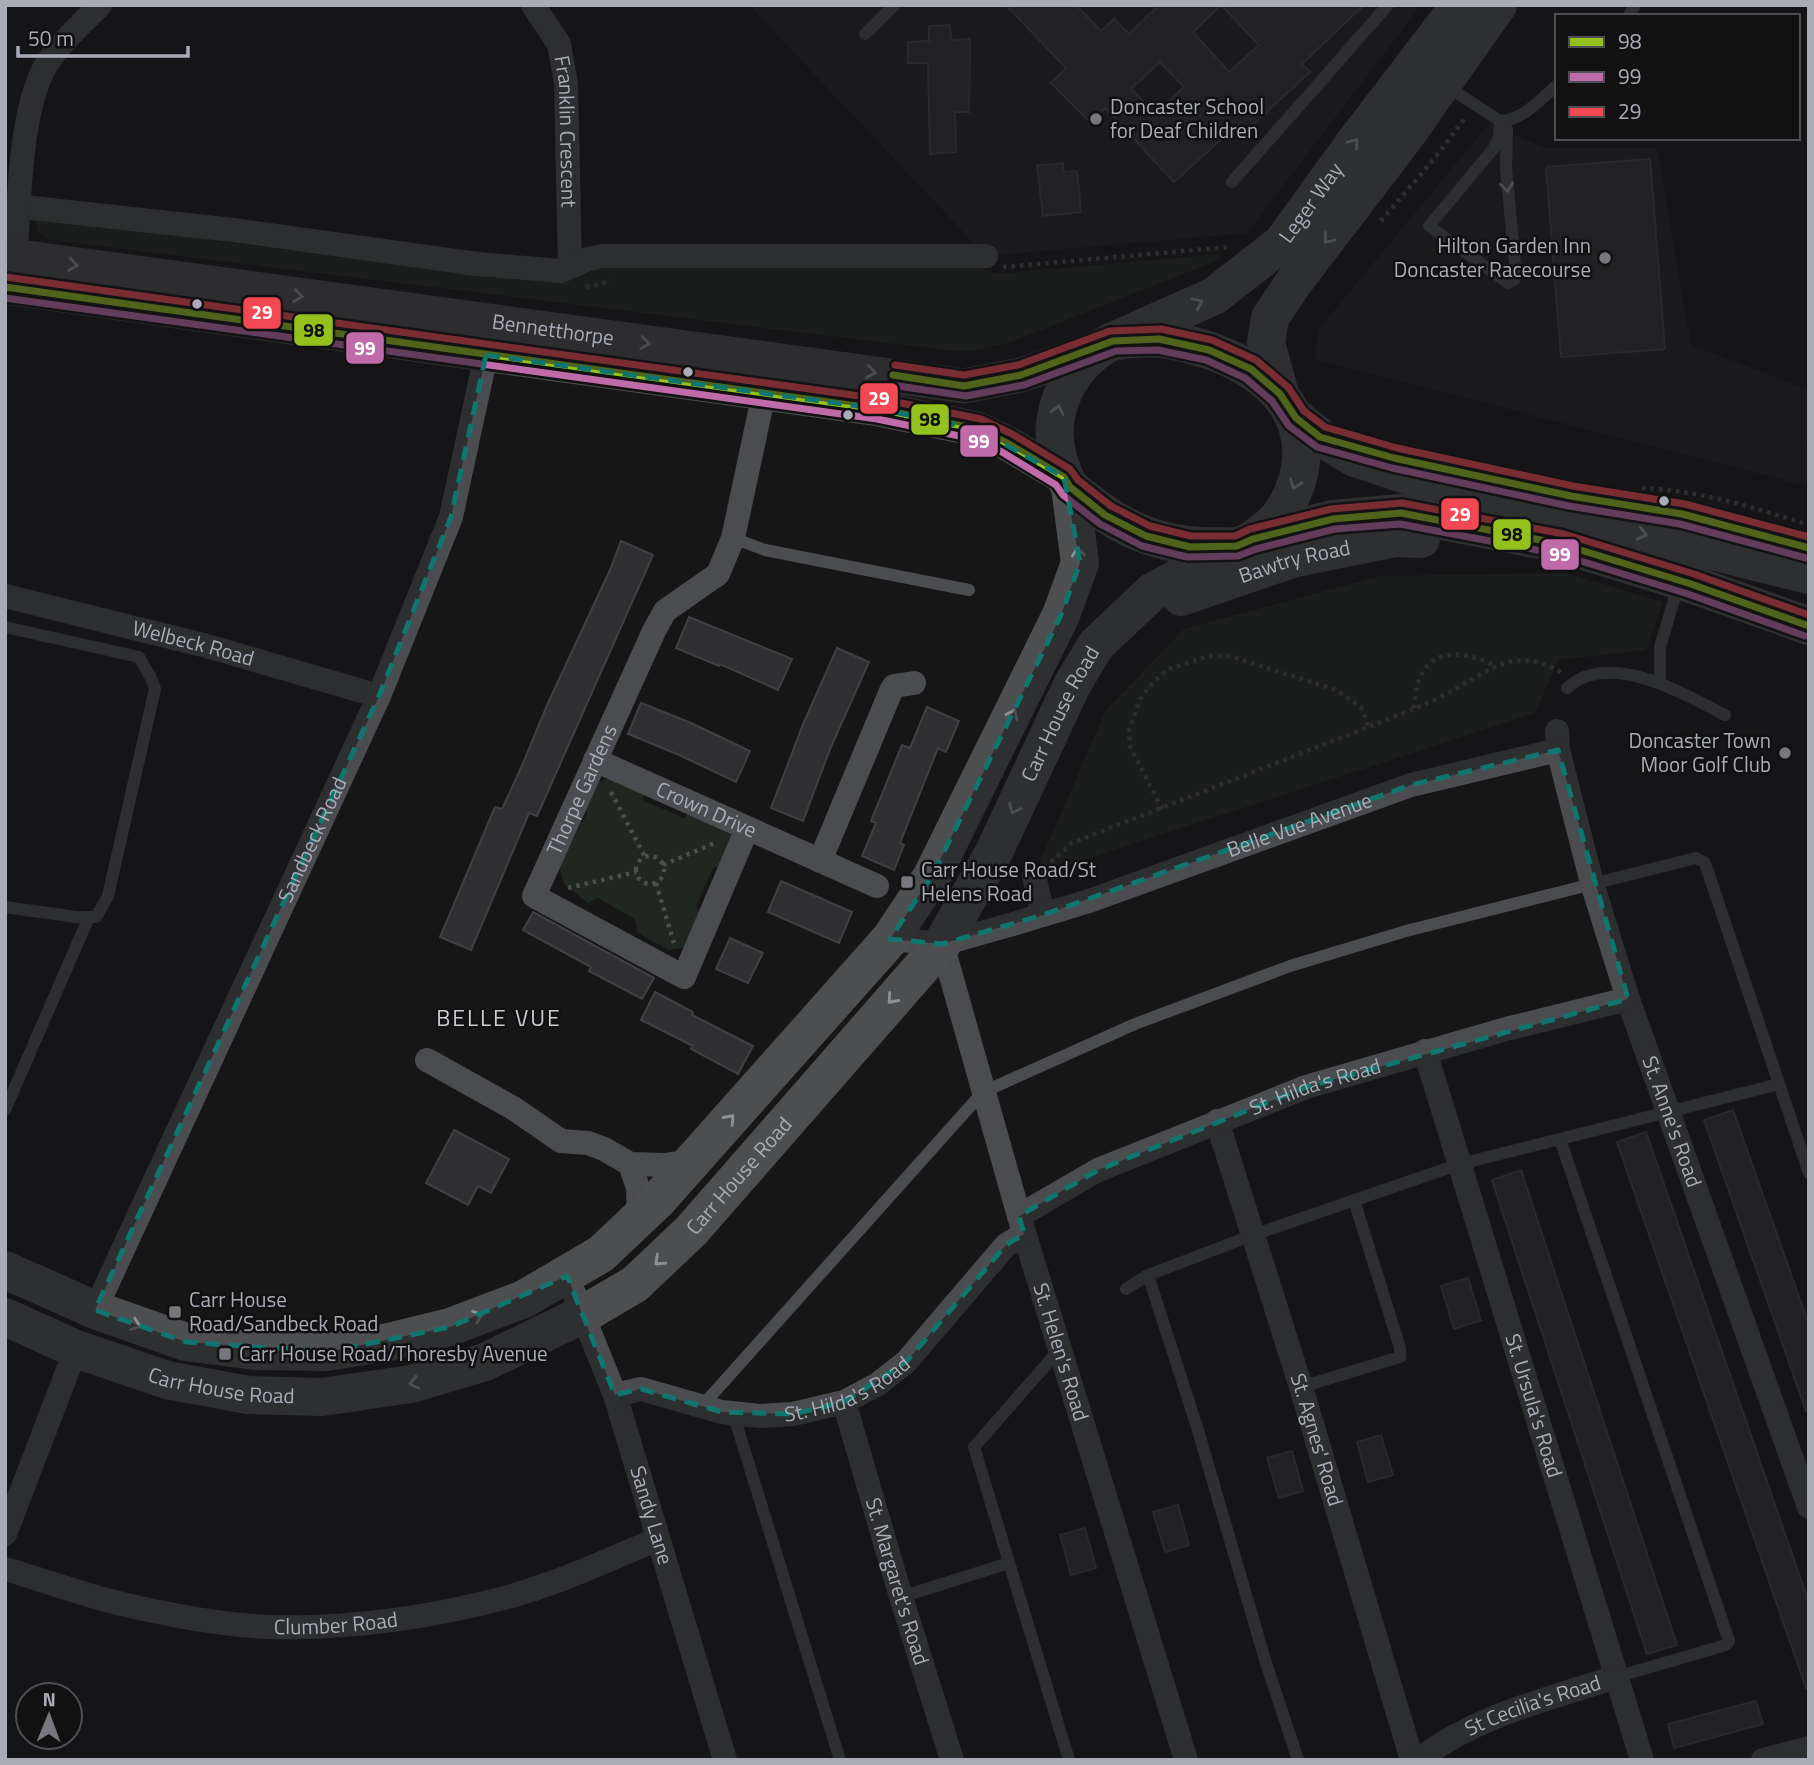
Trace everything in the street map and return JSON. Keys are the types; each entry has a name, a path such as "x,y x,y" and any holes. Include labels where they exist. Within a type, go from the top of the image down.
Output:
{"highway":[{"name":"Leger Way","path":"1299,416 1266,343 1270,318 1294,282 1404,138 1498,5"},
{"name":"Leger Way","path":"1105,345 1214,296 1282,243 1457,6"},
{"path":"1299,416 1303,443 1301,468 1287,506 1274,522 1245,543 1190,547 1146,536 1105,515 1067,482 1054,444 1056,413 1066,384 1105,345 1159,339 1209,350 1251,369 1299,416 1355,458 1412,477 1809,575"},
{"name":"Carr House Road","path":"5,1270 95,1310 186,1342 255,1351 327,1352 389,1342 450,1327 524,1299 601,1254 639,1219 890,939 932,876 1062,615 1080,563 1067,482"},
{"name":"Bawtry Road","path":"1245,543 1333,519 1401,513 1561,544 1680,581 1809,626"},
{"name":"Bawtry Road","path":"1118,622 1161,604 1292,559 1396,538 1561,544"},
{"name":"Carr House Road","path":"5,1317 76,1349 167,1380 248,1395 322,1397 411,1384 485,1362 584,1314 635,1284 691,1231 942,944 994,852 1072,685 1096,645 1152,592 1245,543"}],"street":[{"path":"10,272 12,206 35,89 47,63 100,5"},
{"name":"Franklin Crescent","path":"533,5 559,44 566,83 570,267"},
{"path":"12,206 233,230 477,264 561,271 588,259 603,256 986,256"},
{"name":"Bennetthorpe","path":"10,272 964,386 1021,375 1105,345"},
{"name":"Bennetthorpe","path":"10,272 486,355 879,409 977,429 1007,443 1067,482"},
{"name":"Sandbeck Road","path":"95,1310 379,695 451,517 486,355"},
{"name":"Thorpe Gardens","path":"534,895 636,668 665,611 718,574 733,538 764,393"},
{"name":"Welbeck Road","path":"5,596 194,643 379,695"},
{"path":"820,861 891,691 894,686 914,683"},
{"name":"Belle Vue Avenue","path":"942,944 1043,915 1411,785 1558,741"},
{"name":"St. Anne's Road","path":"1558,741 1592,883 1628,999 1809,1507"},
{"name":"Crown Drive","path":"595,760 877,886"},
{"path":"534,895 684,977 747,829"},
{"path":"1034,876 1043,915"},
{"path":"890,939 942,944"},
{"name":"St. Helen's Road","path":"942,944 1021,1225 1186,1760"},
{"name":"St. Hilda's Road","path":"615,1395 641,1389 701,1407 760,1416 793,1414 844,1402 878,1384 906,1362 1021,1225 1098,1170 1306,1087 1425,1051 1628,999"},
{"name":"St. Ursula's Road","path":"1425,1051 1642,1760"},
{"path":"427,1060 513,1108 561,1141 588,1143 630,1164 665,1165 692,1161"},
{"name":"St. Agnes' Road","path":"1217,1121 1301,1387 1412,1760"},
{"path":"630,1164 638,1188 639,1219"},
{"name":"Sandy Lane","path":"567,1276 615,1395 721,1758"},
{"path":"5,1534 76,1349"},
{"name":"St. Margaret's Road","path":"844,1402 952,1760"},
{"name":"Clumber Road","path":"5,1569 120,1603 201,1619 266,1627 344,1626 423,1615 505,1598 556,1581 658,1539"},
{"name":"St Cecilia's Road","path":"1418,1760 1440,1743 1469,1727 1506,1712 1616,1677"},
{"path":"1763,1760 1809,1748"}],"lane":[{"path":"865,34 894,5"},
{"path":"1232,182 1388,5"},
{"path":"1442,83 1500,121 1507,130 1505,158 1516,276 1508,283 1429,226 1494,148 1499,137 1500,121"},
{"path":"1500,121 1517,117 1555,87"},
{"path":"1299,416 1394,458 1544,490 1682,514 1809,548"},
{"path":"733,538 765,550 969,590"},
{"path":"1660,682 1660,647 1680,581"},
{"path":"5,627 139,657 152,678 155,689 108,896 96,917 5,907"},
{"path":"1571,684 1588,674 1611,673 1660,682 1725,715"},
{"path":"701,1407 983,1092 1135,1024 1290,967 1406,931 1696,859 1704,862 1809,1173"},
{"path":"5,1110 89,917"},
{"path":"1126,1289 1149,1275 1253,1235 1460,1164 1779,1084"},
{"path":"1560,1139 1729,1641 1726,1645 1616,1677"},
{"path":"1301,1387 1400,1357 1400,1348 1354,1200"},
{"path":"1149,1275 1266,1663 1298,1760"},
{"path":"1059,1350 974,1447 1069,1760"},
{"path":"733,1413 840,1760"},
{"path":"901,1597 1009,1563"}],"path":[{"path":"1374,230 1433,160 1475,104"},
{"path":"986,256 999,268 1231,247"},
{"path":"1638,488 1692,494 1809,525"},
{"path":"1414,709 1418,681 1426,667 1438,658 1453,653 1467,654 1495,666"},
{"path":"1162,809 1130,746 1129,731 1140,699 1154,681 1169,669 1208,656 1230,656 1336,690 1361,707 1369,727"},
{"path":"1034,876 1072,844 1414,709 1447,694 1495,666 1514,660 1532,660 1550,665 1571,684"},
{"path":"595,760 645,857"},
{"path":"663,865 747,829"},
{"path":"654,856 663,865 663,874 656,883 645,884 637,877 637,863 645,857 654,856"},
{"path":"534,895 636,872"},
{"path":"656,883 684,977"}],"highlighted area":[{"path":"486,355 879,409 977,429 1064,477 1080,563 1061,615 932,876 890,939 942,944 1043,915 1411,785 1558,750 1628,999 1306,1087 1098,1170 1019,1216 1024,1234 1006,1245 906,1362 844,1402 793,1414 722,1412 641,1389 615,1395 567,1276 450,1327 327,1352 186,1342 95,1310 379,696 451,517"}],"shaded area":[{"name":"Doncaster School for Deaf Children","path":"749,5 1421,5 1247,233 986,256"},
{"path":"1489,124 1545,148 1657,148 1691,345 1809,390 1809,437 1805,447 1809,448 1807,486 1315,359 1318,330"},
{"path":"34,216 493,278 569,278 592,266 971,265 997,274 1223,254 1211,263 1011,342 973,351 954,351 51,240 38,233"},
{"path":"1566,573 1662,602 1646,650 1558,660 1535,713 1034,876 1106,710 1184,629 1381,576"},
{"path":"611,777 643,790 644,801 684,818 692,810 736,836 725,865 713,868 696,906 701,917 688,947 669,950 638,933 635,919 598,898 588,903 564,884 557,856 566,854 587,813 582,805 593,785"}],"building":[{"path":"1006,5 1076,5 1101,31 1114,19 1129,34 1159,5 1221,5 1364,5 1302,64 1310,72 1246,131 1238,124 1174,182 1105,108 1090,122 1051,83 1066,68","holes":["1221,5 1259,45 1229,72 1193,32","1160,62 1184,87 1156,114 1131,89"]},
{"path":"950,25 951,40 970,39 969,112 955,112 956,152 930,154 928,63 908,63 908,42 929,41 929,26"},
{"name":"Hilton Garden Inn Doncaster Racecourse","path":"1650,159 1665,349 1561,357 1546,167"},
{"path":"1063,163 1064,172 1077,171 1081,212 1043,216 1037,166"},
{"path":"621,541 653,555 537,816 529,813 471,950 440,937 495,807 502,809"},
{"path":"689,617 792,659 778,690 676,648"},
{"path":"837,648 869,662 830,749 803,821 771,808 804,722"},
{"path":"641,703 750,751 736,782 628,734"},
{"path":"927,707 959,721 946,752 938,748 900,843 904,845 894,870 862,856 876,823 871,821 902,745 910,748"},
{"path":"781,881 852,912 839,943 768,912"},
{"path":"533,912 654,978 642,999 589,971 591,967 523,930"},
{"path":"730,938 763,953 748,983 716,969"},
{"path":"655,992 693,1012 692,1015 753,1046 738,1074 691,1049 693,1046 641,1020"},
{"path":"1733,1110 1809,1325 1809,1411 1806,1411 1704,1120"},
{"path":"454,1130 509,1159 491,1193 478,1186 468,1205 426,1183"},
{"path":"1646,1132 1809,1603 1809,1688 1806,1688 1617,1142"},
{"path":"1521,1170 1677,1645 1647,1654 1492,1180"},
{"path":"1468,1278 1481,1320 1454,1329 1441,1286"},
{"path":"1381,1435 1393,1475 1368,1482 1357,1442"},
{"path":"1292,1451 1303,1491 1279,1498 1267,1458"},
{"path":"1178,1505 1189,1545 1165,1552 1153,1512"},
{"path":"1085,1528 1096,1568 1071,1575 1060,1535"},
{"path":"1756,1701 1763,1724 1674,1748 1668,1724"}],"transit line":[{"name":"29","path":"6,277 881,399 981,419 1012,434 1070,469 1078,480 1111,506 1150,526 1191,536 1235,536 1250,529 1331,509 1402,503 1564,534 1694,574 1809,615"},
{"name":"98","path":"5,287 879,409 977,429 1007,443 1064,477 1070,487 1105,515 1146,536 1190,547 1237,546 1253,539 1333,519 1401,513 1561,544 1691,584 1809,626"},
{"name":"99","path":"5,298 877,419 974,439 1002,452 1056,485 1063,495 1100,524 1142,546 1187,557 1238,556 1335,529 1400,524 1558,554 1688,594 1805,636"},
{"name":"29","path":"895,365 964,375 1018,365 1110,331 1161,329 1212,340 1256,360 1288,387 1304,411 1325,427 1397,448 1573,486 1685,504 1809,537"},
{"name":"98","path":"893,375 964,386 1021,375 1113,341 1159,339 1209,350 1251,369 1280,394 1296,418 1320,437 1394,458 1571,496 1682,514 1809,548"},
{"name":"99","path":"891,385 966,396 1024,385 1116,351 1158,350 1206,360 1245,378 1272,401 1289,426 1317,447 1392,468 1569,506 1680,524 1806,558"}],"place":[{"name":"Doncaster School for Deaf Children","path":"1096,119"},
{"name":"Hilton Garden Inn Doncaster Racecourse","path":"1605,258"},
{"name":"Doncaster Town Moor Golf Club","path":"1785,753"},
{"name":"Carr House Road/St Helens Road","path":"907,882"},
{"name":"Carr House Road/Sandbeck Road","path":"175,1312"},
{"name":"Carr House Road/Thoresby Avenue","path":"225,1354"}],"district":[{"name":"BELLE VUE","path":"499,1018"}]}
